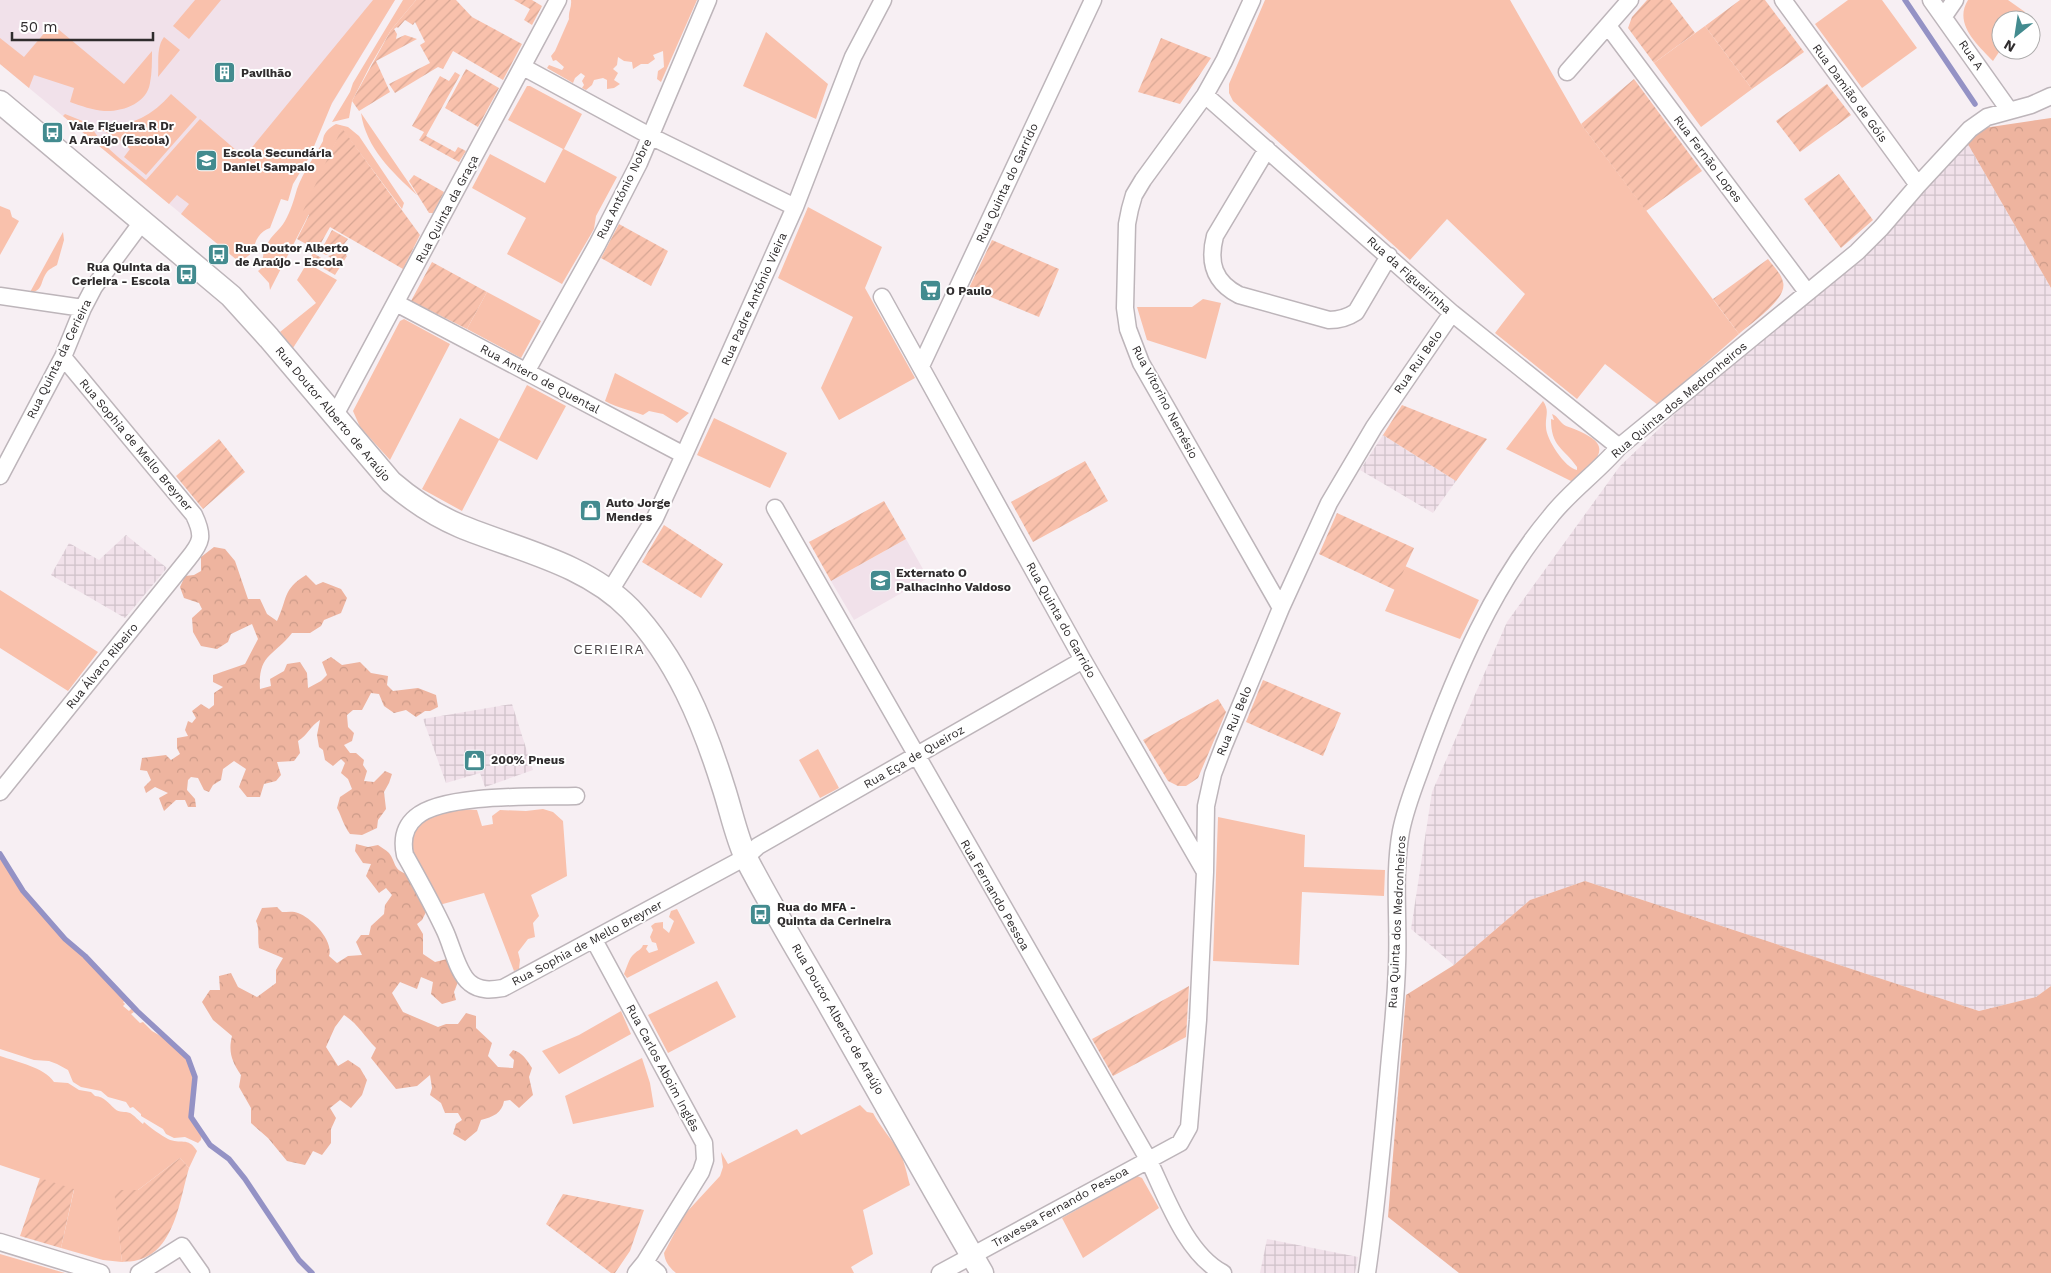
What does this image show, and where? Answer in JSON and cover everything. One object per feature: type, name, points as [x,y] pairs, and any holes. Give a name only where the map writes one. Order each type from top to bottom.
[{"type":"main road","name":"Rua Doutor Alberto de Araújo","points":[[0,102],[220,286],[242,307],[390,482],[427,509],[460,526],[580,572],[610,591],[630,609],[651,634],[688,694],[704,731],[746,857],[977,1264]]},
{"type":"street","name":"Rua Quinta da Graça","points":[[334,417],[558,0]]},
{"type":"street","name":"Rua António Nobre","points":[[526,372],[597,245],[650,136],[708,0]]},
{"type":"street","name":"Rua Padre António Vieira","points":[[610,591],[655,518],[795,207],[853,57],[883,0]]},
{"type":"street","name":"Rua Quinta do Garrido","points":[[921,366],[1093,0]]},
{"type":"street","name":"Rua Vitorino Nemésio","points":[[1252,0],[1224,61],[1205,96],[1134,195],[1127,224],[1126,315],[1128,329],[1141,363],[1281,608]]},
{"type":"street","points":[[1567,72],[1630,0]]},
{"type":"street","name":"Rua Damião de Góis","points":[[1783,0],[1918,185]]},
{"type":"street","name":"Rua A","points":[[1932,0],[2009,110]]},
{"type":"street","points":[[1944,16],[1955,0]]},
{"type":"street","name":"Rua Fernão Lopes","points":[[1608,26],[1807,292]]},
{"type":"street","points":[[523,67],[650,136],[795,207]]},
{"type":"street","name":"Rua da Figueirinha","points":[[1205,96],[1452,313],[1620,448]]},
{"type":"street","name":"Rua Quinta dos Medronheiros","points":[[1367,1273],[1383,1138],[1397,966],[1398,850],[1406,810],[1437,726],[1468,654],[1513,570],[1550,516],[1566,499],[1620,448],[1857,252],[1970,129],[1987,117],[2031,105],[2051,96]]},
{"type":"street","points":[[1267,149],[1215,236],[1212,246],[1214,272],[1220,282],[1228,289],[1248,297],[1329,320],[1338,320],[1356,312],[1389,256]]},
{"type":"street","name":"Rua Quinta da Cerieira","points":[[0,476],[63,357],[83,308],[94,287],[142,222]]},
{"type":"street","points":[[0,296],[83,308]]},
{"type":"street","name":"Rua Quinta do Garrido","points":[[882,297],[1083,660],[1205,872]]},
{"type":"street","name":"Rua Antero de Quental","points":[[396,304],[684,455]]},
{"type":"street","name":"Rua Rui Belo","points":[[1148,1159],[1180,1143],[1189,1127],[1198,1020],[1206,806],[1213,774],[1281,608],[1329,503],[1374,427],[1452,313]]},
{"type":"street","name":"Rua Sophia de Mello Breyner","points":[[63,357],[194,515],[201,529],[201,538]]},
{"type":"street","name":"Rua Fernando Pessoa","points":[[775,508],[1148,1159],[1190,1244],[1214,1268],[1223,1273]]},
{"type":"street","name":"Rua Álvaro Ribeiro","points":[[0,792],[192,554],[201,538]]},
{"type":"street","name":"Rua Eça de Queiroz","points":[[746,857],[758,846],[1083,660]]},
{"type":"street","name":"Rua Sophia de Mello Breyner","points":[[576,796],[496,798],[443,804],[417,815],[406,830],[402,843],[405,855],[445,932],[462,974],[470,983],[479,988],[489,990],[503,988],[746,857]]},
{"type":"street","name":"Rua Carlos Aboim Inglês","points":[[594,940],[704,1143],[704,1160],[701,1172],[640,1267]]},
{"type":"street","name":"Travessa Fernando Pessoa","points":[[940,1273],[977,1264],[1148,1159]]},
{"type":"street","points":[[0,1242],[102,1273]]},
{"type":"street","points":[[139,1273],[182,1246],[201,1273]]},
{"type":"street","points":[[640,1267],[658,1273]]},
{"type":"shaded area","name":"Escola Secundária Daniel Sampaio","points":[[0,0],[395,0],[237,260],[0,64]]},
{"type":"shaded area","points":[[195,0],[221,0],[189,39],[173,26]]},
{"type":"shaded area","points":[[373,0],[395,0],[332,103],[310,156],[293,184],[288,201],[281,199],[270,228],[261,234],[256,240],[254,251],[242,261],[237,260],[181,214],[189,204],[177,195],[169,204],[63,116],[65,114],[90,124],[107,147],[146,180],[200,119],[244,157]]},
{"type":"shaded area","points":[[403,0],[416,0],[391,30],[370,66],[352,101],[349,118],[332,122],[350,92],[353,83]]},
{"type":"shaded area","points":[[416,0],[456,0],[472,17],[522,44],[503,80],[453,51],[443,69],[438,67],[395,93],[389,84],[430,63],[420,45],[425,42],[415,22],[413,25],[405,20],[398,28],[394,29],[397,34],[396,39],[405,35],[417,39],[376,61],[390,92],[359,111],[352,101],[391,30]]},
{"type":"shaded area","points":[[514,0],[532,0],[542,6],[532,25],[524,20],[530,9]]},
{"type":"shaded area","points":[[571,0],[697,0],[661,82],[657,79],[658,71],[664,67],[663,51],[653,55],[655,59],[648,64],[641,64],[633,69],[632,62],[624,61],[618,57],[617,65],[613,69],[618,73],[614,80],[620,84],[614,88],[607,89],[607,80],[603,78],[594,80],[592,85],[586,90],[582,88],[584,85],[582,81],[585,76],[581,73],[575,78],[573,83],[547,68],[549,65],[562,70],[564,67],[556,60],[553,61],[551,56],[569,19]]},
{"type":"shaded area","points":[[1265,0],[1510,0],[1581,124],[1739,334],[1658,405],[1605,364],[1577,399],[1495,333],[1525,294],[1447,219],[1410,260],[1233,101],[1229,93],[1229,84]]},
{"type":"shaded area","points":[[1647,0],[1670,0],[1695,33],[1654,63],[1628,28],[1632,17]]},
{"type":"shaded area","points":[[1740,0],[1765,0],[1804,52],[1752,89],[1705,26]]},
{"type":"shaded area","points":[[1848,0],[1882,0],[1917,48],[1862,88],[1815,24]]},
{"type":"shaded area","points":[[1968,0],[2008,0],[2022,10],[1991,10],[1991,59],[1969,34],[1963,17]]},
{"type":"shaded area","points":[[52,24],[124,84],[152,51],[150,83],[144,96],[126,108],[111,111],[96,110],[70,102],[74,88],[34,75],[29,88],[0,64],[0,38],[24,57]]},
{"type":"shaded area","points":[[1705,26],[1752,89],[1701,127],[1654,63]]},
{"type":"shaded area","points":[[766,32],[828,84],[816,119],[743,86]]},
{"type":"shaded area","points":[[164,37],[180,50],[158,77],[159,51]]},
{"type":"shaded area","points":[[1161,38],[1211,58],[1180,104],[1138,92]]},
{"type":"shaded area","points":[[466,69],[499,88],[478,127],[445,108]]},
{"type":"shaded area","points":[[455,72],[460,75],[426,136],[455,152],[458,147],[466,151],[459,162],[419,140],[424,132],[412,126],[440,76],[449,81]]},
{"type":"shaded area","points":[[1634,79],[1702,171],[1646,211],[1581,124]]},
{"type":"shaded area","points":[[1827,84],[1851,115],[1800,152],[1776,121]]},
{"type":"shaded area","points":[[527,86],[582,114],[564,149],[617,177],[596,216],[594,229],[562,284],[507,254],[526,218],[472,188],[490,154],[545,183],[563,149],[508,120]]},
{"type":"shaded area","points":[[171,94],[197,117],[146,175],[124,157],[130,149],[118,139],[100,129],[102,126],[122,125],[140,119],[164,102]]},
{"type":"shaded area","points":[[361,113],[417,195],[398,177],[374,148],[368,137]]},
{"type":"shaded area","points":[[336,124],[348,127],[359,136],[404,203],[402,209],[342,129],[304,211],[309,214],[270,290],[269,283],[258,271],[263,267],[265,250],[271,238],[285,221],[300,183],[323,141],[325,133]]},
{"type":"shaded area","points":[[342,128],[420,235],[403,269],[330,227],[317,250],[297,239],[309,215],[303,211]]},
{"type":"shaded area","points":[[1965,139],[2051,288],[2051,986],[2036,997],[1979,1011],[1585,881],[1530,900],[1454,965],[1411,929],[1432,792],[1507,622],[1620,466]]},
{"type":"shaded area","points":[[1839,174],[1873,220],[1841,248],[1804,199]]},
{"type":"shaded area","points":[[414,175],[444,192],[433,213],[429,213],[409,181]]},
{"type":"shaded area","points":[[0,206],[10,210],[12,217],[19,221],[0,255]]},
{"type":"shaded area","points":[[808,207],[882,247],[865,288],[915,378],[839,420],[821,388],[853,317],[778,278]]},
{"type":"shaded area","points":[[619,224],[668,251],[651,286],[601,258]]},
{"type":"shaded area","points":[[332,230],[348,239],[341,248],[326,255],[320,252]]},
{"type":"shaded area","points":[[63,232],[64,240],[57,265],[47,272],[40,288],[29,294]]},
{"type":"shaded area","points":[[992,240],[1059,269],[1039,317],[969,288]]},
{"type":"shaded area","points":[[346,247],[349,249],[347,256],[335,275],[309,260],[313,253],[323,259],[321,264],[323,266],[329,268],[334,260],[328,256]]},
{"type":"shaded area","points":[[1768,259],[1781,276],[1783,289],[1774,303],[1739,334],[1713,299]]},
{"type":"shaded area","points":[[432,262],[487,292],[467,329],[411,301]]},
{"type":"shaded area","points":[[307,263],[337,280],[293,348],[280,332],[316,303],[297,280]]},
{"type":"shaded area","points":[[487,292],[541,321],[521,358],[467,329]]},
{"type":"shaded area","points":[[1203,299],[1221,303],[1206,359],[1147,340],[1137,307],[1192,307]]},
{"type":"shaded area","points":[[404,319],[450,344],[390,460],[360,427],[353,411],[400,321]]},
{"type":"shaded area","points":[[615,373],[689,413],[677,423],[663,414],[649,411],[643,415],[605,401]]},
{"type":"shaded area","points":[[527,385],[566,406],[537,460],[499,440],[462,511],[422,489],[460,418],[499,439]]},
{"type":"shaded area","points":[[1543,401],[1547,414],[1546,427],[1549,438],[1562,459],[1572,468],[1577,470],[1577,467],[1553,436],[1551,419],[1554,420],[1552,414],[1564,425],[1581,432],[1597,443],[1599,449],[1598,456],[1575,483],[1506,449]]},
{"type":"shaded area","points":[[1402,405],[1487,439],[1456,481],[1383,435]]},
{"type":"shaded area","points":[[714,418],[787,453],[770,488],[697,455]]},
{"type":"shaded area","points":[[1383,435],[1456,481],[1433,513],[1360,470]]},
{"type":"shaded area","points":[[219,439],[245,472],[203,509],[176,476]]},
{"type":"shaded area","points":[[1085,461],[1108,501],[1033,542],[1011,502]]},
{"type":"shaded area","points":[[884,501],[906,539],[831,581],[809,542]]},
{"type":"shaded area","points":[[1337,513],[1414,548],[1395,590],[1319,554]]},
{"type":"shaded area","points":[[664,525],[723,564],[701,598],[642,562]]},
{"type":"shaded area","points":[[126,535],[167,568],[125,618],[51,575],[69,543],[99,560]]},
{"type":"shaded area","name":"Externato O Palhacinho Vaidoso","points":[[906,539],[928,578],[854,620],[831,581]]},
{"type":"shaded area","points":[[1405,566],[1479,600],[1460,639],[1385,611]]},
{"type":"shaded area","points":[[0,590],[98,652],[68,691],[0,648]]},
{"type":"shaded area","points":[[1263,680],[1341,713],[1323,756],[1246,722]]},
{"type":"shaded area","points":[[1218,699],[1226,712],[1198,778],[1186,786],[1178,786],[1168,781],[1143,740]]},
{"type":"shaded area","points":[[512,704],[533,770],[485,787],[480,773],[446,783],[423,719]]},
{"type":"shaded area","points":[[818,749],[839,788],[820,798],[799,760]]},
{"type":"shaded area","points":[[459,809],[477,810],[482,826],[493,824],[492,816],[500,810],[526,811],[543,809],[553,812],[563,821],[567,876],[531,895],[539,916],[533,923],[535,937],[528,939],[518,952],[520,960],[519,969],[514,971],[484,893],[439,905],[415,858],[412,845],[414,833],[421,823],[436,815]]},
{"type":"shaded area","points":[[1218,817],[1305,835],[1304,867],[1385,870],[1384,896],[1302,892],[1299,965],[1213,961]]},
{"type":"shaded area","points":[[0,854],[23,891],[65,939],[85,956],[126,1000],[123,1002],[125,1004],[123,1006],[129,1011],[132,1008],[134,1012],[131,1014],[140,1023],[143,1022],[152,1031],[176,1045],[188,1058],[195,1077],[191,1117],[202,1134],[201,1140],[198,1143],[185,1137],[174,1138],[166,1134],[163,1129],[141,1116],[133,1107],[130,1108],[126,1102],[108,1097],[101,1091],[81,1087],[73,1082],[68,1070],[57,1064],[49,1061],[34,1060],[0,1049]]},
{"type":"shaded area","points":[[677,909],[695,943],[627,978],[624,974],[629,960],[643,945],[648,945],[646,949],[649,953],[658,950],[656,943],[652,942],[650,937],[653,930],[651,926],[655,923],[663,922],[663,928],[669,933],[674,921],[669,917],[671,911]]},
{"type":"shaded area","points":[[717,981],[736,1017],[668,1053],[648,1015]]},
{"type":"shaded area","points":[[1189,986],[1186,1037],[1113,1076],[1092,1039]]},
{"type":"shaded area","points":[[621,1011],[631,1034],[559,1074],[542,1051],[579,1035]]},
{"type":"shaded area","points":[[0,1056],[44,1072],[54,1082],[68,1083],[79,1090],[91,1092],[95,1096],[104,1099],[117,1110],[132,1114],[143,1124],[144,1122],[165,1138],[172,1141],[187,1142],[194,1146],[197,1151],[189,1168],[180,1158],[138,1190],[115,1190],[122,1262],[103,1260],[61,1248],[74,1190],[0,1165]]},
{"type":"shaded area","points":[[642,1058],[650,1083],[654,1107],[573,1124],[565,1096]]},
{"type":"shaded area","points":[[860,1105],[867,1112],[873,1113],[897,1148],[910,1185],[863,1210],[873,1254],[851,1267],[854,1273],[676,1273],[669,1266],[664,1253],[684,1215],[720,1176],[723,1167],[721,1152],[728,1164],[797,1129],[801,1135]]},
{"type":"shaded area","points":[[180,1158],[189,1168],[179,1208],[168,1235],[150,1255],[136,1261],[122,1262],[114,1190],[138,1190]]},
{"type":"shaded area","points":[[1137,1176],[1142,1178],[1159,1208],[1083,1258],[1062,1218]]},
{"type":"shaded area","points":[[40,1178],[74,1189],[61,1248],[20,1236]]},
{"type":"shaded area","points":[[563,1194],[644,1210],[630,1251],[615,1273],[611,1273],[546,1224]]},
{"type":"shaded area","points":[[1267,1239],[1358,1257],[1355,1273],[1260,1273]]},
{"type":"shaded area","points":[[0,1254],[65,1273],[0,1273]]},
{"type":"green space","points":[[2051,118],[2051,288],[1965,139],[1977,129]]},
{"type":"green space","points":[[214,547],[225,549],[235,561],[248,599],[260,599],[267,614],[277,621],[289,590],[298,580],[306,575],[316,585],[323,582],[341,589],[347,598],[341,613],[324,620],[321,626],[310,633],[292,633],[268,657],[261,669],[260,689],[271,686],[270,679],[284,671],[287,664],[300,662],[307,673],[308,688],[321,681],[327,675],[322,662],[331,657],[342,665],[360,662],[371,673],[388,676],[387,685],[393,691],[418,688],[436,695],[438,707],[425,711],[416,717],[406,710],[394,713],[384,706],[379,694],[371,693],[362,710],[353,710],[347,715],[348,727],[354,733],[352,741],[344,745],[350,753],[356,753],[364,760],[363,765],[367,771],[364,781],[374,782],[385,771],[392,774],[384,792],[386,809],[378,820],[377,828],[362,835],[350,834],[345,827],[337,808],[340,797],[352,789],[348,779],[341,773],[345,763],[341,759],[333,766],[325,760],[323,750],[319,747],[317,735],[320,720],[298,741],[300,753],[294,761],[277,762],[281,775],[276,781],[264,784],[260,797],[247,797],[239,787],[246,769],[234,761],[223,769],[221,780],[213,785],[209,792],[204,790],[198,778],[191,777],[188,780],[187,790],[195,799],[196,807],[188,807],[185,800],[176,800],[164,811],[159,798],[168,793],[155,787],[146,793],[144,787],[151,780],[147,771],[140,770],[142,758],[166,755],[171,760],[180,754],[177,748],[177,738],[188,736],[185,730],[188,721],[192,723],[196,718],[192,711],[201,704],[209,709],[214,705],[214,693],[223,687],[213,682],[213,675],[245,664],[258,639],[252,624],[231,634],[228,642],[217,649],[201,646],[193,632],[192,618],[202,609],[199,603],[184,598],[180,587],[185,576],[194,575],[201,571],[201,557]]},
{"type":"green space","points":[[356,844],[368,847],[378,845],[389,853],[399,870],[407,874],[427,910],[422,920],[417,924],[423,934],[423,954],[435,962],[447,959],[458,982],[454,992],[456,1000],[442,1004],[431,994],[433,982],[421,977],[417,989],[400,982],[392,993],[403,1012],[438,1027],[446,1024],[458,1024],[466,1013],[476,1016],[476,1028],[492,1043],[488,1056],[498,1067],[513,1068],[514,1060],[509,1055],[513,1050],[526,1059],[532,1068],[529,1077],[533,1095],[519,1108],[510,1100],[504,1101],[501,1109],[493,1116],[481,1120],[477,1131],[465,1141],[453,1134],[456,1124],[462,1120],[458,1113],[445,1113],[441,1103],[430,1095],[432,1088],[430,1075],[417,1086],[396,1089],[371,1058],[376,1048],[357,1026],[344,1015],[335,1027],[326,1047],[338,1066],[348,1060],[360,1068],[367,1080],[362,1095],[351,1108],[340,1100],[330,1108],[336,1118],[331,1129],[331,1143],[322,1155],[313,1151],[305,1165],[287,1161],[268,1138],[251,1123],[251,1108],[239,1087],[241,1075],[232,1057],[230,1047],[232,1036],[213,1020],[202,1002],[210,990],[220,990],[219,976],[231,973],[238,987],[257,997],[276,983],[276,970],[283,958],[259,948],[256,921],[262,908],[277,907],[282,912],[296,912],[304,916],[321,931],[330,950],[329,956],[337,963],[348,956],[362,955],[356,942],[361,935],[369,935],[371,926],[384,914],[385,905],[392,895],[386,888],[379,893],[366,876],[371,864],[363,863],[355,851]]},
{"type":"green space","points":[[1585,881],[1979,1011],[2036,997],[2051,986],[2051,1273],[1459,1273],[1388,1217],[1406,995],[1454,965],[1530,900]]},
{"type":"waterway","points":[[1905,0],[1975,104]]},
{"type":"waterway","points":[[0,854],[23,891],[65,939],[85,956],[137,1011],[188,1058],[195,1077],[191,1117],[210,1145],[229,1159],[245,1179],[299,1260],[312,1273]]},
{"type":"place","name":"Pavilhão","points":[[225,73]]},
{"type":"place","name":"Vale Figueira R Dr A Araújo (Escola)","points":[[53,133]]},
{"type":"place","name":"Escola Secundária Daniel Sampaio","points":[[207,160]]},
{"type":"place","name":"Rua Doutor Alberto de Araújo - Escola","points":[[219,255]]},
{"type":"place","name":"Rua Quinta da Cerieira - Escola","points":[[186,274]]},
{"type":"place","name":"O Paulo","points":[[930,291]]},
{"type":"place","name":"Auto Jorge Mendes","points":[[590,510]]},
{"type":"place","name":"Externato O Palhacinho Vaidoso","points":[[880,580]]},
{"type":"place","name":"200% Pneus","points":[[475,760]]},
{"type":"place","name":"Rua do MFA - Quinta da Cerineira","points":[[761,914]]},
{"type":"district","name":"CERIEIRA","points":[[609,649]]}]
